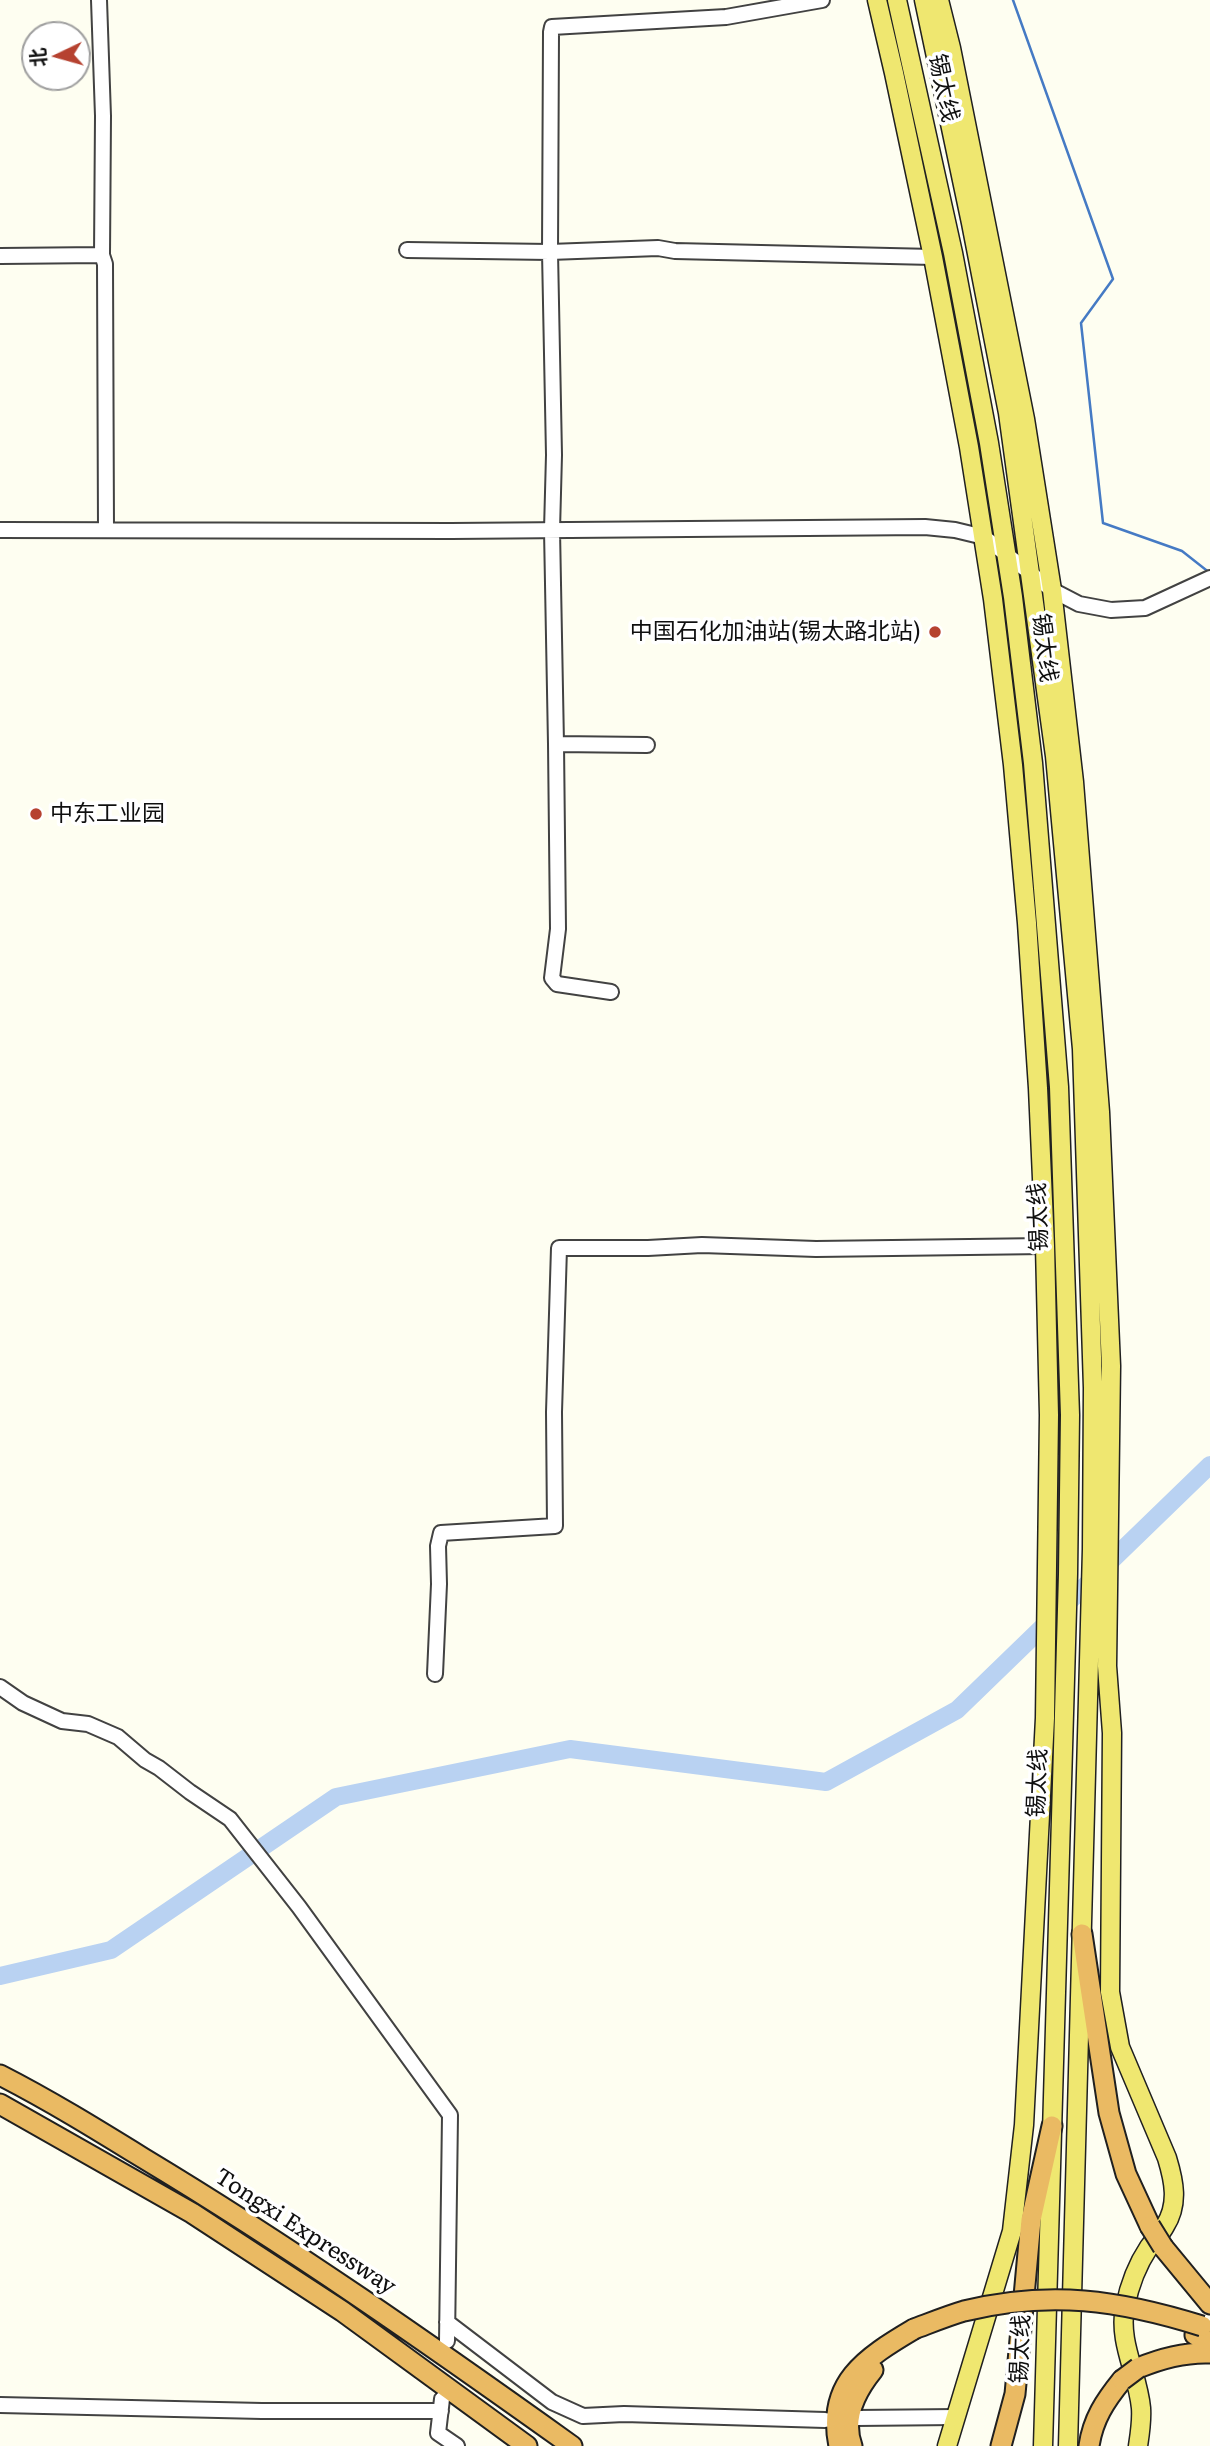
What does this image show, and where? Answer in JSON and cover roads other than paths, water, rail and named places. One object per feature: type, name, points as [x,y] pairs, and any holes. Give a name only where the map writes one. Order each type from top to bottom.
[{"type":"highway","points":[[1082,1934],[1109,2113],[1126,2174],[1150,2226],[1163,2247],[1210,2304]]},
{"type":"highway","name":"Tongxi Expressway","points":[[0,2075],[34,2092],[123,2146],[340,2282],[572,2446]]},
{"type":"highway","name":"Tongxi Expressway","points":[[0,2104],[192,2213],[342,2311],[527,2446]]},
{"type":"highway","points":[[1001,2446],[1015,2395],[1031,2220],[1052,2126]]},
{"type":"highway","points":[[839,2446],[836,2410],[842,2391],[858,2368],[881,2349],[918,2334],[1004,2315],[1056,2311],[1106,2314],[1204,2333]]},
{"type":"highway","points":[[852,2446],[850,2412],[861,2385],[880,2362],[918,2334]]},
{"type":"highway","points":[[1089,2446],[1091,2429],[1104,2403],[1122,2380],[1138,2368],[1162,2357],[1195,2352],[1210,2353]]},
{"type":"main road","points":[[877,0],[933,257],[984,537],[1013,765],[1037,1074],[1045,1246],[1049,1415],[1048,1588],[1024,2125],[1013,2231],[947,2446]]},
{"type":"main road","name":"锡太线","points":[[897,0],[953,253],[989,443],[1006,553],[1034,763],[1059,1087],[1070,1415],[1066,1651],[1043,2446]]},
{"type":"main road","name":"锡太线","points":[[924,0],[969,210],[1008,413],[1055,756],[1082,1049],[1093,1388],[1092,1549],[1068,2446]]},
{"type":"main road","points":[[939,0],[951,48],[1025,419],[1052,590],[1074,782],[1100,1112],[1111,1366],[1107,1666],[1112,1733],[1110,1993],[1120,2047],[1167,2158],[1175,2196],[1172,2213],[1165,2227],[1148,2248],[1135,2274],[1124,2311],[1126,2349],[1141,2407],[1138,2446]]},
{"type":"street","points":[[99,0],[103,116],[102,255],[105,264],[106,530]]},
{"type":"street","points":[[611,992],[556,984],[552,978],[558,929],[550,252],[552,27],[726,17],[822,0]]},
{"type":"street","points":[[407,250],[550,252],[658,248],[675,251],[933,257]]},
{"type":"street","points":[[0,256],[102,255]]},
{"type":"street","points":[[0,530],[925,527],[984,537],[1052,590],[1079,604],[1111,610],[1145,608],[1210,578]]},
{"type":"street","points":[[556,744],[647,744]]},
{"type":"street","points":[[435,1674],[438,1546],[441,1533],[555,1526],[554,1412],[559,1248],[702,1245],[816,1249],[1045,1246]]},
{"type":"street","points":[[0,1687],[23,1703],[62,1721],[88,1724],[118,1737],[145,1760],[235,1824],[299,1907],[450,2115],[447,2341]]},
{"type":"street","points":[[447,2322],[552,2402],[583,2416],[624,2414],[825,2420]]},
{"type":"street","points":[[0,2405],[262,2411],[441,2405],[438,2432],[457,2446]]},
{"type":"street","points":[[856,2418],[956,2417]]},
{"type":"waterway","points":[[1013,0],[1113,279],[1081,323],[1103,523],[1182,551],[1210,573]]},
{"type":"waterway","points":[[0,1976],[111,1950],[336,1797],[570,1749],[826,1782],[957,1710],[1210,1465]]},
{"type":"place","name":"中国石化加油站(锡太路北站)","points":[[935,632]]},
{"type":"place","name":"中东工业园","points":[[36,814]]}]
